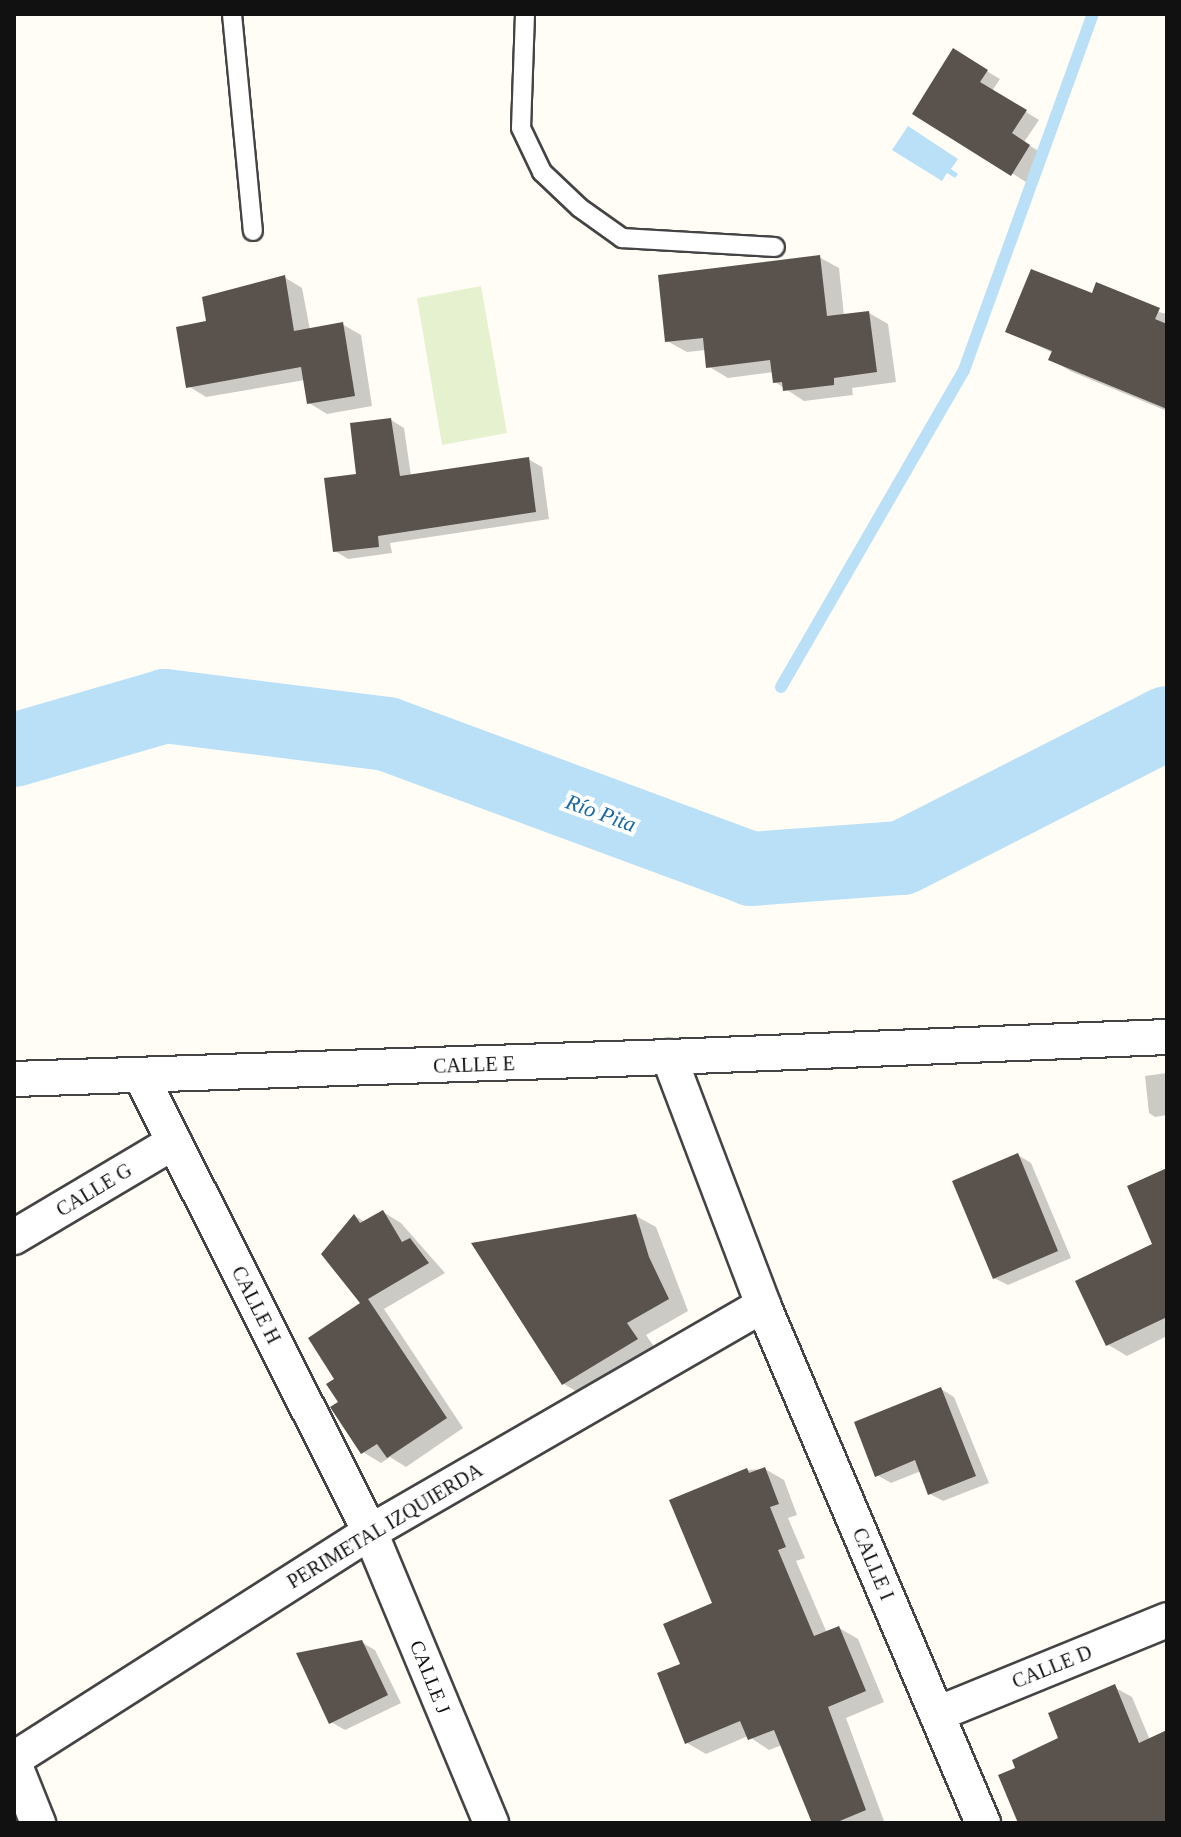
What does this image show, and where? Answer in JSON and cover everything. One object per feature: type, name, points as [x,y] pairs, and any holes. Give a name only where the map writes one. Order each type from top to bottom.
[{"type":"street","name":"CALLE E","points":[[14,1079],[142,1078],[1167,1037]]},
{"type":"street","points":[[669,1057],[763,1305]]},
{"type":"street","name":"CALLE H","points":[[142,1078],[370,1532]]},
{"type":"street","name":"CALLE G","points":[[14,1237],[174,1142]]},
{"type":"street","name":"PERIMETAL IZQUIERDA","points":[[14,1761],[370,1532],[763,1305]]},
{"type":"street","name":"CALLE I","points":[[763,1305],[983,1823]]},
{"type":"street","name":"CALLE J","points":[[370,1532],[491,1823]]},
{"type":"street","name":"CALLE D","points":[[937,1714],[1167,1620]]},
{"type":"street","points":[[14,1761],[38,1823]]},
{"type":"lane","points":[[232,14],[253,231]]},
{"type":"lane","points":[[525,14],[521,128],[542,172],[580,208],[622,238],[775,247]]},
{"type":"green space","points":[[481,286],[507,433],[442,445],[417,298]]},
{"type":"water","points":[[908,126],[958,159],[951,169],[958,174],[955,178],[947,173],[942,181],[892,150]]},
{"type":"building","points":[[953,48],[988,70],[980,82],[1027,110],[1012,133],[1030,145],[1011,176],[912,114]]},
{"type":"building","points":[[820,255],[827,316],[869,311],[877,372],[834,378],[834,385],[783,391],[782,382],[773,383],[770,360],[706,368],[703,338],[665,342],[658,275]]},
{"type":"building","points":[[1031,269],[1092,293],[1096,282],[1160,308],[1155,319],[1167,324],[1167,409],[1048,360],[1052,351],[1005,332]]},
{"type":"building","points":[[285,275],[294,331],[343,322],[355,396],[307,404],[301,367],[186,388],[176,327],[206,321],[202,297]]},
{"type":"building","points":[[391,418],[400,476],[529,457],[536,512],[378,536],[379,547],[333,552],[324,478],[356,474],[350,423]]},
{"type":"building","points":[[1018,1153],[1058,1251],[993,1279],[952,1181]]},
{"type":"building","points":[[1167,1168],[1167,1317],[1106,1346],[1075,1281],[1152,1244],[1127,1186]]},
{"type":"building","points":[[383,1210],[402,1242],[410,1238],[429,1263],[368,1299],[447,1418],[387,1458],[377,1444],[361,1454],[330,1407],[338,1402],[326,1384],[334,1379],[308,1338],[360,1303],[321,1254],[354,1214],[360,1223]]},
{"type":"building","points":[[636,1214],[649,1257],[669,1299],[627,1323],[638,1339],[562,1385],[471,1243]]},
{"type":"building","points":[[941,1387],[976,1476],[928,1495],[915,1460],[875,1477],[854,1422]]},
{"type":"building","points":[[765,1467],[779,1504],[770,1507],[786,1547],[778,1550],[814,1636],[839,1626],[866,1691],[828,1707],[866,1810],[835,1823],[812,1823],[774,1730],[748,1740],[740,1721],[685,1744],[657,1673],[680,1664],[663,1624],[712,1603],[669,1500],[747,1468],[749,1473]]},
{"type":"building","points":[[362,1640],[388,1695],[329,1724],[296,1653]]},
{"type":"building","points":[[1115,1684],[1139,1743],[1167,1730],[1167,1823],[1018,1823],[998,1775],[1015,1768],[1012,1760],[1058,1738],[1048,1713]]},
{"type":"waterway","points":[[781,687],[964,370],[1093,14]]},
{"type":"waterway","name":"Río Pita","points":[[14,750],[165,706],[387,734],[751,869],[902,858],[1167,723]]}]
